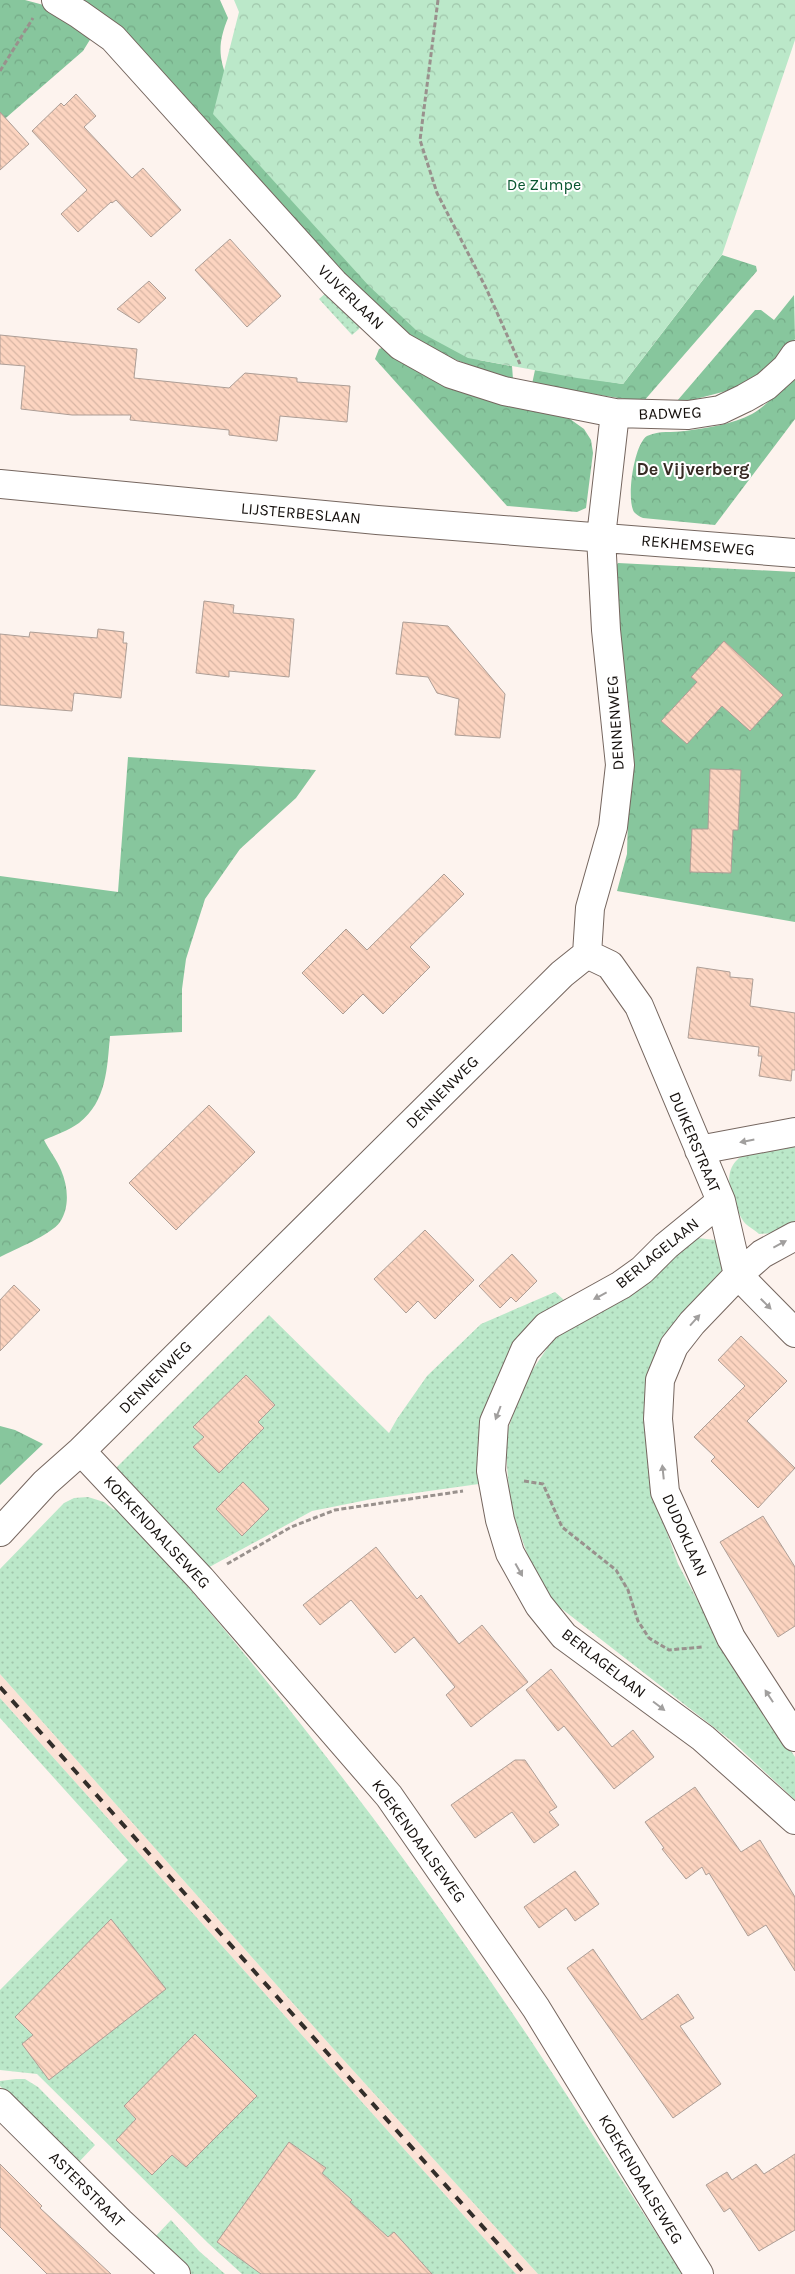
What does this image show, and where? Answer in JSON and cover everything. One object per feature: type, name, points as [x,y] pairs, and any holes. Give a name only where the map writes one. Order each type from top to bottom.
[{"type":"street","name":"VIJVERLAAN","points":[[45,8],[79,14],[113,38],[334,283],[401,346],[451,374],[521,395],[615,413]]},
{"type":"street","name":"BADWEG","points":[[615,413],[688,415],[720,410],[766,386],[786,368],[795,355]]},
{"type":"street","points":[[601,538],[615,413]]},
{"type":"street","name":"LIJSTERBESLAAN","points":[[0,484],[368,519],[601,538]]},
{"type":"street","name":"REKHEMSEWEG","points":[[601,538],[795,553]]},
{"type":"street","name":"DENNENWEG","points":[[1,1530],[45,1483],[81,1451],[562,974],[587,954],[590,908],[613,827],[620,765],[606,630],[601,538]]},
{"type":"street","name":"DUIKERSTRAAT","points":[[587,954],[610,965],[639,1006],[721,1202],[738,1276]]},
{"type":"street","points":[[699,1150],[795,1132]]},
{"type":"street","name":"BERLAGELAAN","points":[[721,1202],[621,1285],[546,1326],[525,1350],[494,1422],[491,1471],[500,1520],[510,1552],[539,1605],[564,1636],[703,1738],[795,1820]]},
{"type":"street","name":"DUDOKLAAN","points":[[795,1236],[762,1254],[692,1322],[674,1346],[660,1380],[658,1419],[665,1492],[731,1638],[795,1737]]},
{"type":"street","points":[[738,1276],[795,1333]]},
{"type":"street","name":"KOEKENDAALSEWEG","points":[[81,1451],[201,1579],[389,1796],[536,2008],[699,2274]]},
{"type":"street","name":"ASTERSTRAAT","points":[[0,2103],[120,2222],[176,2274]]},
{"type":"path","points":[[438,0],[420,140],[437,193],[486,288],[522,368],[521,395]]},
{"type":"path","points":[[0,71],[45,8]]},
{"type":"shaded area","points":[[0,1674],[331,2046],[538,2274],[516,2274],[0,1698]]},
{"type":"green space","points":[[0,0],[25,0],[51,7],[91,38],[83,51],[0,123]]},
{"type":"green space","points":[[80,0],[220,0],[228,18],[222,35],[221,57],[228,81],[479,360],[512,366],[513,379],[469,365],[426,347],[400,331],[370,306]]},
{"type":"green space","name":"De Zumpe","points":[[234,0],[795,0],[795,40],[722,255],[623,384],[577,378],[468,358],[416,330],[369,286],[213,114],[239,12]]},
{"type":"green space","points":[[722,255],[756,266],[757,271],[643,402],[532,384],[535,370],[623,384]]},
{"type":"green space","points":[[327,292],[360,325],[359,329],[352,335],[319,299]]},
{"type":"green space","points":[[794,295],[795,339],[778,364],[753,384],[692,400],[677,401],[755,310],[761,310],[774,320]]},
{"type":"green space","points":[[384,347],[503,404],[570,419],[584,429],[591,440],[593,453],[586,508],[577,512],[507,506],[375,359],[379,349]]},
{"type":"green space","points":[[795,371],[795,419],[715,525],[643,518],[634,512],[631,484],[635,460],[642,441],[647,436],[657,433],[680,432],[711,427],[752,414],[770,401]]},
{"type":"green space","points":[[618,563],[795,572],[795,922],[617,891],[627,854],[629,782],[611,573]]},
{"type":"green space","points":[[128,757],[316,770],[296,798],[240,849],[205,899],[186,959],[182,989],[182,1032],[110,1036],[104,1083],[95,1105],[79,1123],[44,1140],[59,1166],[65,1183],[67,1203],[60,1222],[41,1237],[0,1257],[0,876],[118,892]]},
{"type":"green space","points":[[795,1146],[795,1223],[779,1233],[759,1234],[744,1222],[736,1208],[729,1183],[732,1168],[736,1161],[748,1153],[764,1149]]},
{"type":"green space","points":[[698,1238],[715,1240],[725,1251],[724,1268],[706,1289],[647,1385],[645,1433],[654,1495],[678,1564],[715,1633],[795,1757],[795,1800],[734,1743],[553,1602],[529,1559],[510,1505],[505,1439],[523,1384],[554,1338],[643,1278],[688,1240]]},
{"type":"green space","points":[[555,1292],[564,1300],[538,1319],[486,1483],[372,1499],[312,1511],[204,1570],[113,1471],[269,1315],[389,1433],[427,1376],[481,1324]]},
{"type":"green space","points":[[0,1426],[15,1430],[43,1444],[0,1485]]},
{"type":"green space","points":[[88,1497],[104,1502],[114,1510],[118,1506],[209,1611],[340,1774],[492,1983],[683,2274],[538,2274],[331,2046],[0,1674],[0,1569],[64,1503],[74,1498]]},
{"type":"green space","points":[[0,1698],[516,2274],[242,2274],[208,2243],[37,2074],[0,2070],[0,1990],[128,1860],[0,1718]]},
{"type":"green space","points":[[25,2079],[38,2087],[95,2145],[77,2164],[0,2086],[0,2081]]},
{"type":"green space","points":[[171,2220],[199,2251],[225,2274],[187,2274],[153,2239]]},
{"type":"building","points":[[76,94],[96,116],[84,127],[132,178],[143,168],[181,210],[151,237],[116,200],[111,202],[78,232],[61,214],[87,190],[32,131],[61,103],[64,106]]},
{"type":"building","points":[[0,112],[29,144],[0,170]]},
{"type":"building","points":[[230,239],[281,296],[247,327],[195,270]]},
{"type":"building","points":[[149,281],[166,298],[139,323],[117,309]]},
{"type":"building","points":[[0,335],[137,349],[134,378],[229,388],[245,373],[297,378],[297,382],[350,386],[347,422],[280,416],[277,441],[229,435],[229,430],[130,420],[131,415],[72,415],[21,409],[25,366],[0,364]]},
{"type":"building","points":[[204,601],[234,605],[233,613],[294,619],[289,677],[229,671],[229,677],[196,673]]},
{"type":"building","points":[[403,622],[448,626],[505,694],[500,738],[455,735],[459,699],[437,693],[428,677],[396,674]]},
{"type":"building","points":[[98,629],[124,632],[123,643],[127,643],[121,698],[74,693],[72,711],[0,705],[0,634],[29,637],[30,632],[97,638]]},
{"type":"building","points":[[724,641],[783,695],[750,731],[722,706],[687,744],[661,721],[697,682],[691,677]]},
{"type":"building","points":[[710,769],[741,770],[738,830],[733,830],[731,873],[690,872],[692,829],[708,829]]},
{"type":"building","points":[[444,874],[464,894],[410,947],[430,967],[383,1014],[363,994],[343,1014],[302,973],[346,929],[367,950]]},
{"type":"building","points":[[697,967],[730,972],[730,977],[753,979],[750,1006],[795,1013],[795,1070],[792,1070],[791,1081],[759,1076],[762,1056],[758,1056],[759,1047],[688,1038]]},
{"type":"building","points":[[209,1105],[255,1152],[176,1230],[129,1183]]},
{"type":"building","points":[[425,1230],[474,1280],[435,1319],[418,1301],[406,1313],[374,1279]]},
{"type":"building","points":[[512,1254],[537,1281],[516,1302],[511,1297],[500,1308],[479,1286]]},
{"type":"building","points":[[14,1285],[40,1310],[0,1351],[0,1300]]},
{"type":"building","points":[[741,1336],[787,1381],[747,1421],[795,1468],[758,1508],[711,1461],[715,1457],[694,1437],[745,1386],[718,1360]]},
{"type":"building","points":[[246,1375],[275,1405],[258,1422],[264,1428],[219,1473],[193,1447],[204,1437],[193,1427]]},
{"type":"building","points":[[243,1482],[269,1509],[242,1536],[216,1509]]},
{"type":"building","points":[[763,1516],[795,1567],[795,1626],[778,1637],[720,1542]]},
{"type":"building","points":[[376,1547],[417,1599],[421,1595],[459,1644],[482,1625],[528,1682],[471,1727],[446,1695],[455,1687],[414,1637],[395,1653],[351,1600],[320,1625],[303,1605]]},
{"type":"building","points":[[551,1669],[612,1747],[633,1730],[654,1757],[614,1789],[564,1726],[558,1731],[526,1690]]},
{"type":"building","points":[[515,1760],[525,1760],[557,1807],[549,1812],[559,1825],[534,1843],[512,1812],[475,1838],[451,1805]]},
{"type":"building","points":[[695,1787],[741,1852],[760,1840],[795,1897],[795,1971],[766,1925],[748,1936],[709,1873],[706,1875],[702,1867],[686,1879],[662,1849],[664,1848],[645,1822]]},
{"type":"building","points":[[575,1871],[599,1904],[575,1921],[566,1908],[539,1928],[524,1907]]},
{"type":"building","points":[[111,1919],[166,1989],[49,2080],[22,2044],[33,2035],[15,2017]]},
{"type":"building","points":[[593,1949],[642,2020],[678,1994],[694,2018],[680,2026],[721,2084],[673,2118],[567,1968]]},
{"type":"building","points":[[195,2034],[257,2096],[186,2167],[172,2155],[152,2175],[116,2140],[136,2119],[124,2106]]},
{"type":"building","points":[[289,2142],[326,2168],[322,2173],[352,2200],[350,2202],[388,2237],[394,2232],[432,2274],[261,2274],[217,2242]]},
{"type":"building","points":[[795,2154],[795,2230],[759,2251],[730,2208],[724,2212],[706,2185],[727,2172],[732,2180],[756,2164],[764,2174]]},
{"type":"building","points":[[0,2164],[42,2206],[40,2208],[111,2274],[47,2274],[0,2227]]},
{"type":"railway","points":[[0,1687],[525,2274]]},
{"type":"district","name":"De Vijverberg","points":[[693,469]]}]
